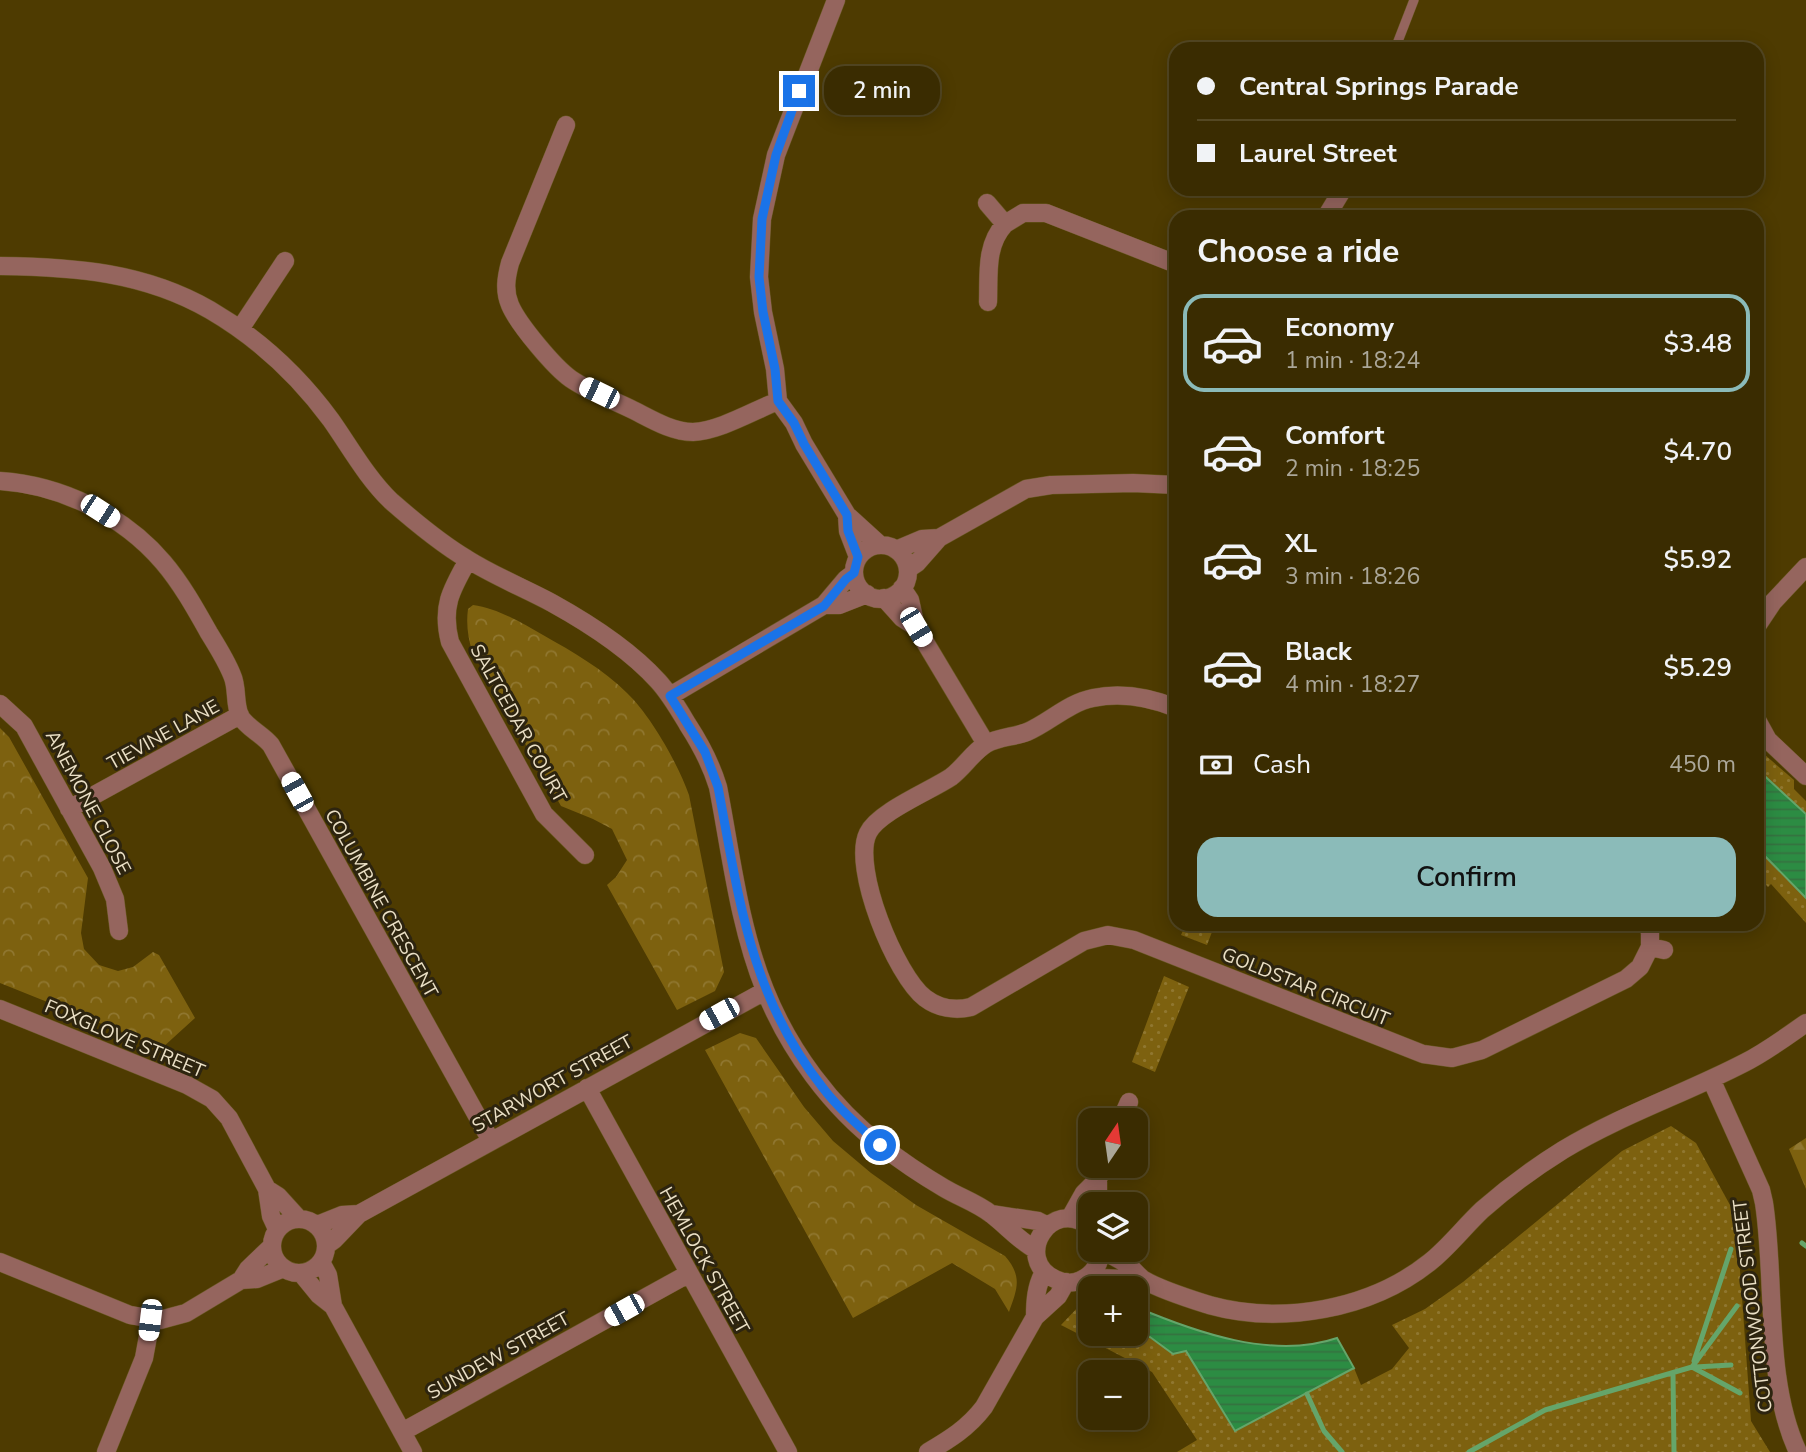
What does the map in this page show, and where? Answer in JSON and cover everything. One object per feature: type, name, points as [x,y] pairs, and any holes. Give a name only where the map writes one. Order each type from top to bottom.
[{"type":"street","points":[[824,606],[897,593],[908,576],[906,562],[847,515],[794,423],[778,401],[775,369],[763,312],[759,277],[762,219],[776,155],[836,0]]},
{"type":"street","points":[[566,125],[507,274],[510,305],[538,344],[560,370],[579,384],[659,423],[680,430],[705,430],[778,401]]},
{"type":"street","points":[[987,203],[1005,224]]},
{"type":"street","points":[[988,302],[991,250],[999,230],[1023,213],[1046,213],[1169,261]]},
{"type":"street","points":[[240,330],[285,261]]},
{"type":"street","points":[[0,266],[82,269],[135,279],[199,305],[240,330],[270,352],[314,399],[376,486],[443,543],[468,560],[549,601],[604,635],[645,668],[670,696],[713,768],[742,911],[765,991],[803,1061],[824,1090],[880,1145],[911,1167],[991,1214],[1017,1238],[1036,1250]]},
{"type":"street","points":[[0,481],[38,487],[82,502],[127,528],[147,545],[181,585],[231,672],[237,689],[240,715]]},
{"type":"street","points":[[908,569],[917,563],[939,538],[1026,489],[1051,485],[1169,485]]},
{"type":"street","points":[[847,515],[856,565],[856,582],[916,627]]},
{"type":"street","points":[[670,696],[824,606],[864,551],[939,538]]},
{"type":"street","name":"SALTCEDAR COURT","points":[[468,560],[446,606],[450,642],[544,814],[585,855]]},
{"type":"street","points":[[1764,616],[1806,567]]},
{"type":"street","points":[[902,588],[910,600],[916,627],[986,744]]},
{"type":"street","name":"GOLDSTAR CIRCUIT","points":[[1169,705],[1134,696],[1093,698],[1068,707],[1029,731],[986,744],[948,779],[876,822],[870,829],[863,850],[864,868],[880,922],[904,971],[922,995],[945,1007],[971,1007],[1084,941],[1108,934],[1134,940],[1423,1054],[1452,1058],[1482,1050],[1626,979],[1657,948],[1650,931]]},
{"type":"street","name":"ANEMONE CLOSE","points":[[0,704],[24,726],[111,885],[118,912],[119,931]]},
{"type":"street","name":"TIEVINE LANE","points":[[69,809],[240,715]]},
{"type":"street","name":"COLUMBINE CRESCENT","points":[[240,715],[271,745],[491,1142]]},
{"type":"street","points":[[1764,740],[1806,776]]},
{"type":"street","name":"STARWORT STREET","points":[[324,1253],[359,1214],[765,991]]},
{"type":"street","name":"FOXGLOVE STREET","points":[[0,1009],[187,1084],[212,1099],[229,1118],[267,1189],[274,1238]]},
{"type":"street","points":[[1148,1282],[1208,1304],[1264,1314],[1322,1309],[1365,1297],[1407,1278],[1429,1263],[1517,1181],[1555,1155],[1594,1131],[1746,1062],[1806,1023]]},
{"type":"street","name":"COTTONWOOD STREET","points":[[1711,1079],[1764,1203],[1782,1402],[1798,1452]]},
{"type":"street","name":"HEMLOCK STREET","points":[[587,1088],[788,1452]]},
{"type":"street","points":[[1127,1108],[1129,1102]]},
{"type":"street","points":[[1070,1218],[1084,1192],[1096,1178]]},
{"type":"street","name":"FOXGLOVE STREET","points":[[267,1189],[278,1196],[298,1218]]},
{"type":"street","name":"STARWORT STREET","points":[[317,1225],[335,1217],[359,1214]]},
{"type":"street","points":[[991,1214],[1048,1226]]},
{"type":"street","points":[[241,1280],[283,1223],[298,1218],[317,1225],[322,1230],[333,1306],[413,1452]]},
{"type":"street","points":[[1078,1220],[1062,1219],[1048,1226],[1038,1241],[1037,1258],[1044,1272],[1066,1282],[1075,1282],[1090,1275],[1098,1262]]},
{"type":"street","points":[[274,1238],[273,1255],[333,1306]]},
{"type":"street","points":[[0,1262],[130,1315],[150,1320],[178,1317],[241,1280],[315,1268],[324,1253]]},
{"type":"street","points":[[1123,1262],[1139,1276]]},
{"type":"street","points":[[1035,1317],[1035,1301],[1044,1272]]},
{"type":"street","name":"SUNDEW STREET","points":[[402,1432],[688,1274]]},
{"type":"street","points":[[1090,1275],[1094,1276]]},
{"type":"street","points":[[928,1452],[956,1436],[974,1420],[1035,1317],[1058,1296],[1066,1282]]},
{"type":"street","points":[[106,1452],[144,1358],[150,1320]]},
{"type":"lane","points":[[1398,42],[1415,0]]},
{"type":"green space","points":[[473,605],[509,617],[587,661],[627,693],[654,727],[671,755],[689,795],[724,972],[715,991],[677,1010],[607,885],[627,860],[612,829],[561,806],[472,651],[467,620],[468,609]]},
{"type":"green space","points":[[0,728],[9,737],[88,878],[81,933],[84,949],[99,965],[118,971],[133,967],[153,952],[159,955],[195,1018],[162,1048],[0,983]]},
{"type":"green space","points":[[1764,754],[1794,780],[1794,789],[1806,801],[1806,814],[1764,775]]},
{"type":"green space","points":[[1764,855],[1806,898],[1806,923],[1771,884],[1768,887],[1764,883]]},
{"type":"green space","points":[[1183,931],[1212,931],[1207,945],[1181,935]]},
{"type":"green space","points":[[1164,976],[1189,987],[1155,1072],[1132,1062]]},
{"type":"green space","points":[[740,1033],[756,1038],[804,1107],[833,1141],[871,1173],[916,1205],[1005,1256],[1011,1263],[1017,1283],[1009,1312],[995,1289],[952,1263],[853,1318],[705,1050]]},
{"type":"green space","points":[[1671,1126],[1696,1143],[1736,1216],[1751,1421],[1770,1452],[1177,1452],[1197,1440],[1148,1370],[1148,1360],[1129,1360],[1102,1346],[1148,1346],[1148,1336],[1173,1354],[1186,1350],[1234,1431],[1354,1368],[1361,1385],[1392,1369],[1409,1348],[1392,1325],[1425,1309],[1463,1282],[1622,1151]]},
{"type":"green space","points":[[1806,1138],[1806,1189],[1789,1149]]},
{"type":"green space","points":[[1078,1307],[1078,1334],[1061,1325]]},
{"type":"shaded area","points":[[1764,775],[1806,814],[1806,898],[1764,855]]},
{"type":"shaded area","points":[[1148,1312],[1209,1334],[1261,1344],[1287,1346],[1337,1338],[1354,1368],[1235,1431],[1186,1351],[1173,1354],[1150,1337]]},
{"type":"waterway","points":[[1802,1243],[1806,1246]]},
{"type":"waterway","points":[[1694,1361],[1731,1249]]},
{"type":"waterway","points":[[1469,1452],[1545,1410],[1692,1367],[1737,1306]]},
{"type":"waterway","points":[[1695,1367],[1731,1365]]},
{"type":"waterway","points":[[1692,1367],[1740,1393]]},
{"type":"waterway","points":[[1673,1373],[1674,1452]]},
{"type":"waterway","points":[[1307,1394],[1324,1431],[1342,1452]]},
{"type":"route","points":[[799,91],[776,155],[762,219],[759,277],[763,312],[775,369],[778,401],[794,423],[847,515],[848,531],[858,557],[854,573],[824,606],[670,696],[713,768],[742,911],[765,991],[782,1026],[824,1090],[880,1145]]}]
